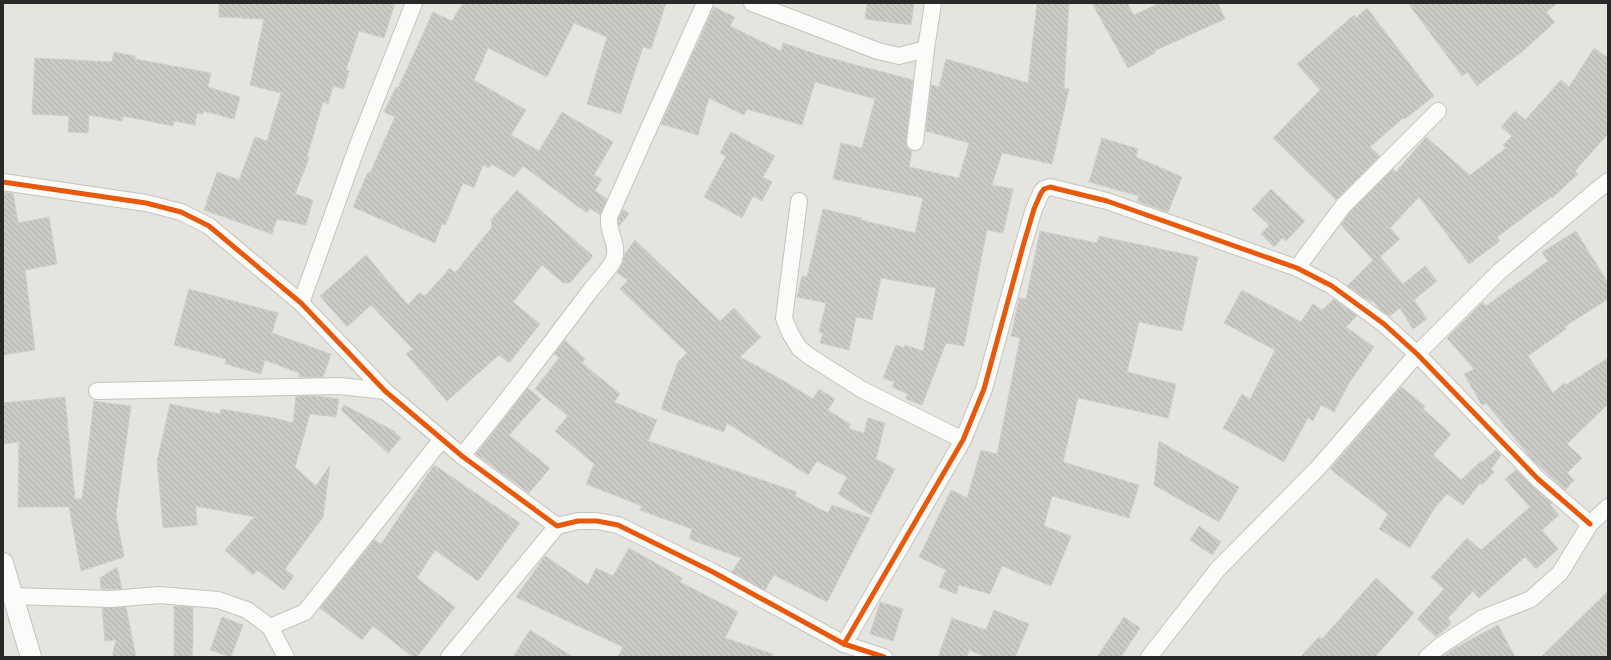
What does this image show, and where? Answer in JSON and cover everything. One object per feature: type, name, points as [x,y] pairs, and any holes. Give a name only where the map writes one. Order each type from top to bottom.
[{"type":"street","points":[[301,303],[357,147],[414,3]]},
{"type":"street","points":[[462,456],[518,387],[597,281],[613,263],[616,248],[608,223],[609,217],[705,3]]},
{"type":"street","points":[[752,3],[878,50],[899,56],[926,49]]},
{"type":"street","points":[[915,142],[933,3]]},
{"type":"street","points":[[1297,268],[1343,206],[1438,111]]},
{"type":"street","points":[[3,182],[146,203],[181,212],[209,226],[301,303],[384,391],[462,456],[557,526]]},
{"type":"street","points":[[844,644],[963,440],[984,389],[1023,246],[1038,199],[1044,189],[1050,187],[1107,201],[1297,268],[1337,290],[1384,324],[1417,354],[1538,479],[1590,524]]},
{"type":"street","points":[[1149,657],[1218,569],[1317,469],[1417,354],[1500,271],[1604,190]]},
{"type":"street","points":[[799,200],[784,318],[790,333],[799,348],[861,389],[963,440]]},
{"type":"street","points":[[97,391],[340,386],[384,391]]},
{"type":"street","points":[[270,627],[304,612],[442,439]]},
{"type":"street","points":[[1427,657],[1440,646],[1483,618],[1531,600],[1560,573],[1590,524],[1608,507]]},
{"type":"street","points":[[449,657],[557,526],[578,521],[597,521],[618,525],[713,572],[844,644],[884,657]]},
{"type":"street","points":[[3,563],[31,657]]},
{"type":"street","points":[[12,596],[111,599],[159,595],[218,600],[247,610],[270,627],[286,657]]},
{"type":"building","points":[[219,3],[395,3],[384,38],[359,31],[346,70],[349,71],[344,89],[333,86],[328,104],[323,102],[307,157],[309,158],[295,194],[313,200],[306,225],[277,219],[272,234],[204,210],[217,172],[239,180],[255,137],[267,141],[281,93],[250,85],[264,19],[219,17]]},
{"type":"building","points":[[463,3],[666,3],[651,49],[643,47],[621,114],[587,104],[607,37],[574,23],[547,77],[488,48],[474,80],[526,110],[511,135],[539,151],[562,112],[613,142],[594,175],[602,179],[595,191],[607,199],[600,215],[590,208],[587,213],[523,166],[514,177],[491,164],[489,168],[483,165],[474,188],[463,183],[445,225],[442,224],[435,243],[353,207],[368,172],[370,173],[395,117],[384,112],[396,87],[398,88],[433,12],[452,21]]},
{"type":"building","points":[[867,3],[914,3],[911,25],[865,19]]},
{"type":"building","points":[[1037,3],[1069,3],[1064,88],[1069,89],[1052,164],[1002,153],[992,185],[1013,189],[1003,233],[987,230],[964,346],[946,343],[922,405],[906,399],[908,394],[892,387],[894,382],[883,378],[896,345],[904,348],[905,345],[923,351],[936,288],[881,278],[872,320],[856,317],[849,350],[820,343],[823,333],[819,332],[826,303],[797,297],[802,276],[807,277],[823,209],[915,233],[923,198],[833,179],[841,143],[862,148],[875,99],[815,82],[802,125],[747,109],[744,115],[709,98],[698,135],[661,124],[714,7],[735,17],[730,26],[781,51],[783,43],[822,56],[913,80],[906,141],[906,146],[912,151],[909,167],[959,178],[969,143],[926,131],[931,85],[939,87],[946,59],[1028,83]]},
{"type":"building","points":[[1092,3],[1127,3],[1134,15],[1160,3],[1218,3],[1225,19],[1154,51],[1155,53],[1128,68]]},
{"type":"building","points":[[1408,3],[1558,3],[1546,12],[1555,22],[1523,51],[1477,86],[1467,72],[1462,76]]},
{"type":"building","points":[[1367,8],[1434,96],[1405,119],[1403,118],[1370,147],[1380,156],[1336,200],[1273,138],[1320,90],[1297,64],[1354,15],[1356,18]]},
{"type":"building","points":[[1594,48],[1608,58],[1608,134],[1575,171],[1578,174],[1552,198],[1551,197],[1497,237],[1500,241],[1469,264],[1419,197],[1390,228],[1400,239],[1380,257],[1403,284],[1425,266],[1437,281],[1414,300],[1427,319],[1413,329],[1400,308],[1390,316],[1380,310],[1373,301],[1371,302],[1347,286],[1373,260],[1341,225],[1350,212],[1393,169],[1396,172],[1426,137],[1470,175],[1506,148],[1503,145],[1512,136],[1501,127],[1515,111],[1525,120],[1561,80],[1569,87]]},
{"type":"building","points":[[114,52],[135,56],[135,59],[211,73],[208,87],[240,97],[234,119],[203,111],[203,114],[197,113],[195,125],[174,121],[173,126],[123,116],[122,121],[89,115],[88,133],[68,132],[69,116],[32,114],[35,58],[112,62]]},
{"type":"building","points":[[731,132],[775,156],[763,177],[772,182],[762,201],[753,196],[742,218],[704,197],[726,156],[720,153]]},
{"type":"building","points":[[1102,138],[1138,149],[1136,157],[1182,177],[1168,212],[1137,201],[1139,196],[1089,182]]},
{"type":"building","points":[[1271,189],[1305,221],[1286,241],[1282,238],[1274,247],[1261,234],[1269,225],[1252,209]]},
{"type":"building","points":[[517,190],[593,256],[570,283],[563,283],[542,265],[513,302],[540,324],[509,363],[499,355],[447,401],[406,354],[413,349],[371,305],[347,327],[320,296],[366,255],[408,305],[419,293],[425,296],[450,268],[455,273],[492,227],[491,220]]},
{"type":"building","points":[[3,192],[13,193],[18,223],[49,217],[57,264],[25,270],[35,350],[3,355]]},
{"type":"building","points":[[623,209],[629,214],[619,226],[618,219]]},
{"type":"building","points":[[1040,231],[1097,243],[1099,236],[1198,257],[1182,331],[1139,322],[1127,372],[1176,384],[1168,418],[1078,398],[1063,462],[1139,485],[1129,518],[1052,496],[1044,526],[1071,536],[1051,586],[1002,566],[990,594],[959,585],[956,594],[939,587],[946,570],[919,557],[951,490],[967,498],[981,450],[997,454],[1020,338],[1011,336],[1019,298],[1026,299]]},
{"type":"building","points":[[1576,231],[1608,283],[1608,299],[1564,327],[1566,329],[1528,356],[1553,393],[1564,383],[1566,385],[1608,358],[1608,404],[1567,444],[1582,458],[1567,473],[1574,480],[1565,490],[1530,457],[1486,403],[1482,405],[1464,374],[1474,369],[1447,338],[1483,302],[1486,306],[1548,261],[1542,252]]},
{"type":"building","points":[[635,240],[720,321],[734,308],[761,337],[740,357],[779,378],[813,399],[819,389],[835,399],[828,410],[850,424],[849,429],[864,433],[868,418],[885,423],[876,459],[895,469],[871,515],[838,494],[847,477],[817,461],[808,475],[727,423],[724,432],[661,409],[678,362],[687,353],[620,289],[628,280],[617,273],[623,263],[624,255]]},
{"type":"building","points":[[189,289],[278,313],[272,333],[331,354],[323,377],[299,377],[299,373],[265,360],[261,374],[225,364],[226,359],[174,345]]},
{"type":"building","points":[[1242,290],[1301,322],[1313,304],[1322,310],[1334,299],[1357,316],[1346,327],[1374,347],[1349,383],[1334,412],[1321,405],[1313,421],[1308,418],[1284,462],[1223,428],[1242,394],[1250,399],[1275,350],[1224,323]]},
{"type":"building","points":[[565,340],[585,359],[582,363],[620,394],[614,402],[657,420],[648,441],[797,492],[795,496],[828,513],[832,505],[870,518],[827,602],[774,575],[765,590],[732,572],[741,558],[689,539],[692,529],[640,510],[642,506],[586,484],[594,464],[555,431],[568,416],[535,389],[559,358],[554,354]]},
{"type":"building","points":[[1401,387],[1425,406],[1423,409],[1451,434],[1433,455],[1461,480],[1481,461],[1482,462],[1496,450],[1501,455],[1491,469],[1494,472],[1482,485],[1480,483],[1463,505],[1447,494],[1434,509],[1410,548],[1379,529],[1388,514],[1330,469]]},
{"type":"building","points":[[528,388],[541,399],[509,435],[550,468],[529,493],[476,454]]},
{"type":"building","points":[[296,396],[316,396],[339,399],[336,417],[310,414],[295,467],[316,486],[330,465],[323,517],[285,569],[294,576],[284,590],[257,570],[253,575],[225,550],[254,517],[196,506],[197,525],[163,528],[157,461],[170,404],[220,414],[221,409],[275,418],[293,423]]},
{"type":"building","points":[[65,397],[75,499],[82,499],[94,401],[131,406],[116,515],[124,557],[81,571],[69,507],[18,507],[19,442],[3,444],[3,403]]},
{"type":"building","points":[[344,405],[394,431],[401,438],[388,453],[341,410]]},
{"type":"building","points":[[1159,441],[1239,487],[1219,522],[1154,485]]},
{"type":"building","points":[[434,465],[520,523],[478,581],[435,550],[417,578],[455,607],[417,657],[413,657],[373,626],[362,640],[320,608],[374,540],[381,544]]},
{"type":"building","points":[[1516,470],[1552,503],[1550,505],[1559,515],[1542,530],[1558,549],[1536,569],[1525,557],[1479,598],[1473,591],[1448,618],[1451,624],[1436,637],[1417,619],[1444,589],[1431,577],[1467,538],[1481,550],[1530,507],[1505,479]]},
{"type":"building","points":[[1199,526],[1221,542],[1212,555],[1190,540]]},
{"type":"building","points":[[629,548],[682,578],[680,582],[738,612],[725,638],[773,654],[772,657],[618,657],[623,647],[516,597],[545,556],[588,585],[596,568],[613,576]]},
{"type":"building","points":[[117,567],[122,589],[101,589],[100,578]]},
{"type":"building","points":[[1376,578],[1414,613],[1375,657],[1300,657],[1319,637],[1322,639]]},
{"type":"building","points":[[1608,591],[1608,657],[1541,657]]},
{"type":"building","points":[[880,602],[903,609],[893,641],[870,634]]},
{"type":"building","points":[[174,606],[193,607],[192,657],[174,657]]},
{"type":"building","points":[[126,607],[136,657],[112,657],[116,640],[105,641],[102,608]]},
{"type":"building","points":[[994,610],[1029,624],[1015,657],[986,657],[969,650],[967,657],[938,657],[952,618],[986,630]]},
{"type":"building","points":[[222,617],[243,625],[231,657],[210,650]]},
{"type":"building","points":[[1124,617],[1140,628],[1121,657],[1097,657]]},
{"type":"building","points":[[1498,625],[1515,657],[1442,657],[1455,648]]},
{"type":"building","points":[[530,630],[573,657],[513,657]]},
{"type":"cycle path","points":[[3,182],[146,203],[181,212],[209,226],[301,303],[385,391],[462,456],[557,526],[578,521],[597,521],[618,525],[713,572],[844,644],[884,657]]},
{"type":"cycle path","points":[[844,644],[963,440],[984,389],[1034,209],[1041,193],[1044,189],[1050,187],[1107,201],[1297,268],[1332,286],[1384,324],[1417,354],[1538,479],[1590,524]]}]
